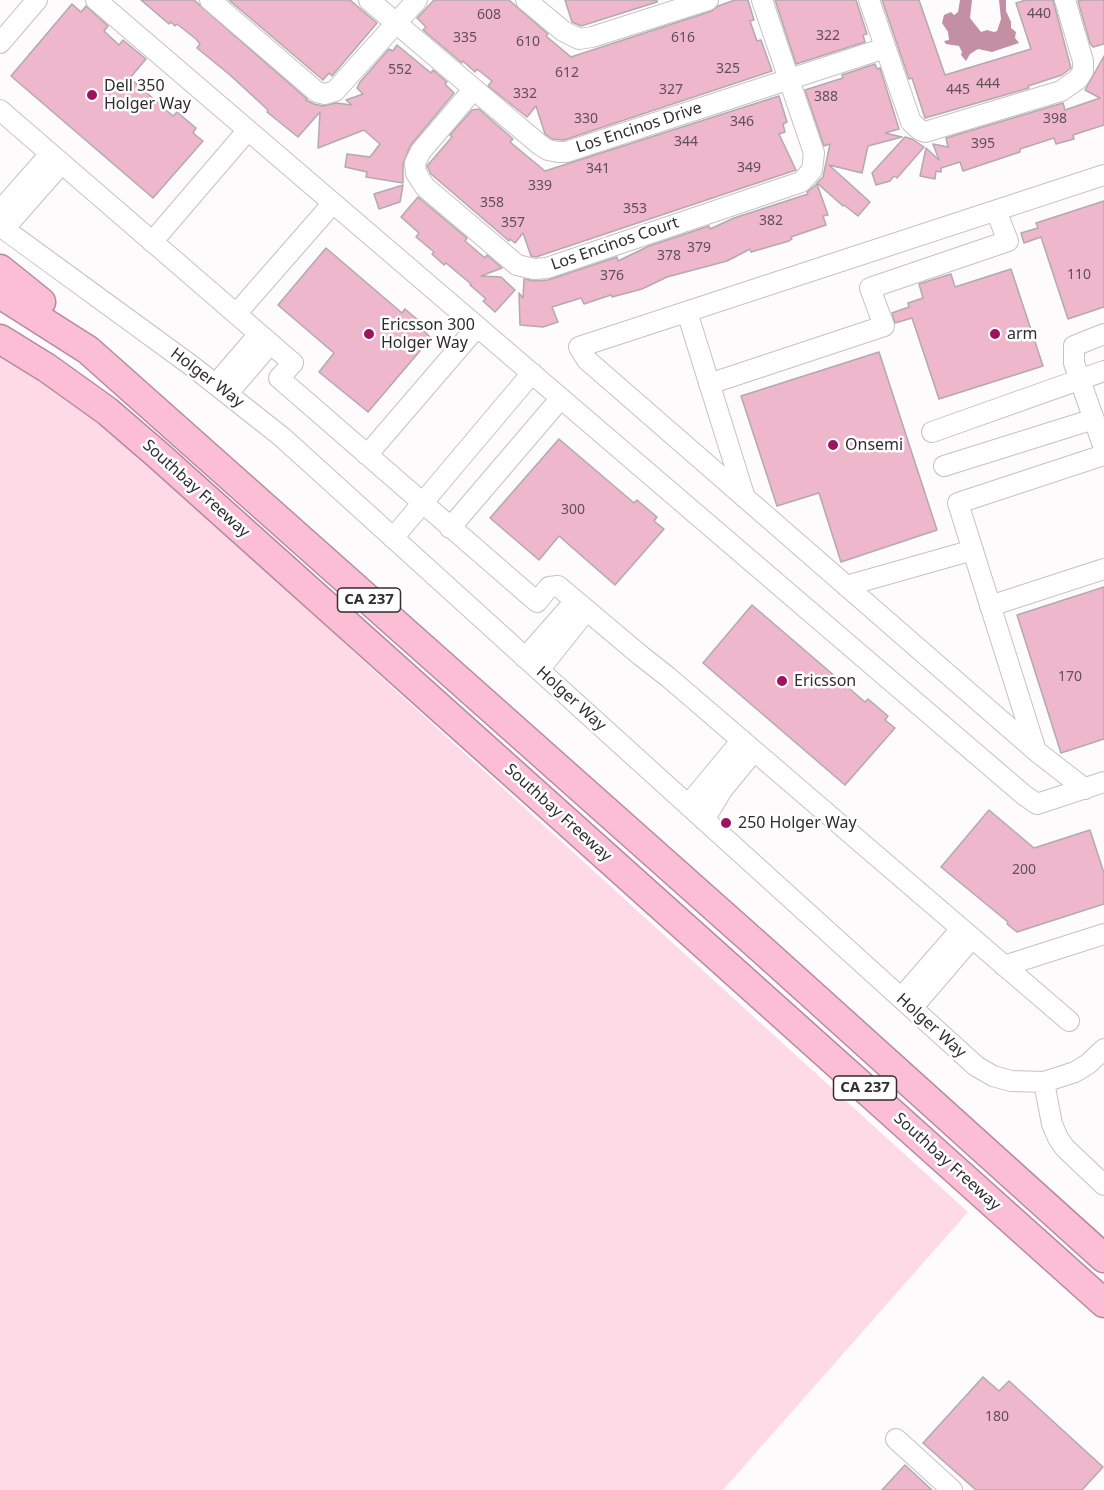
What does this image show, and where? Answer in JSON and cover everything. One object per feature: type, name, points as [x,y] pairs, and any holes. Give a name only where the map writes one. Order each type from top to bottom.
[{"type":"highway","points":[[0,269],[63,320],[88,350]]},
{"type":"highway","name":"Southbay Freeway","points":[[0,294],[88,350],[766,953],[1104,1258]]},
{"type":"highway","points":[[0,327],[83,377],[287,556],[312,581],[326,606]]},
{"type":"highway","name":"Southbay Freeway","points":[[0,339],[47,368],[107,411],[1104,1303]]},
{"type":"street","points":[[0,44],[37,0]]},
{"type":"street","points":[[96,0],[1024,795],[1037,804],[1098,788]]},
{"type":"street","points":[[210,0],[317,92],[325,94],[336,91],[417,0]]},
{"type":"street","name":"Los Encinos Drive","points":[[369,0],[540,145],[548,150],[566,152],[885,48]]},
{"type":"street","points":[[526,0],[563,32],[579,39],[592,37],[708,0]]},
{"type":"street","name":"Los Encinos Court","points":[[473,90],[421,151],[415,163],[416,173],[425,188],[517,265],[534,269],[547,268],[801,182],[812,170],[814,153],[762,0]]},
{"type":"street","points":[[869,0],[911,122],[926,132],[1061,91],[1070,86],[1083,70],[1083,61],[1065,0]]},
{"type":"street","points":[[0,110],[292,363],[279,378],[450,528],[537,602],[549,587],[558,586],[748,745],[1069,1022]]},
{"type":"street","points":[[152,242],[248,130]]},
{"type":"street","points":[[1,222],[56,159]]},
{"type":"street","points":[[1098,788],[1036,752],[587,360],[579,347],[1104,175]]},
{"type":"street","points":[[236,314],[333,203]]},
{"type":"street","points":[[709,384],[884,326],[870,288],[1008,241],[996,210]]},
{"type":"street","name":"Holger Way","points":[[1,222],[282,437],[968,1059],[993,1076],[1011,1081],[1044,1082],[1075,1072],[1088,1064],[1104,1048]]},
{"type":"street","points":[[687,312],[745,498]]},
{"type":"street","points":[[367,455],[477,327]]},
{"type":"street","points":[[1104,334],[1074,346],[1074,363],[1098,417],[1104,448]]},
{"type":"street","points":[[222,389],[265,339]]},
{"type":"street","points":[[932,432],[1104,371]]},
{"type":"street","points":[[393,538],[532,373]]},
{"type":"street","points":[[450,528],[561,398]]},
{"type":"street","points":[[944,466],[1098,417]]},
{"type":"street","points":[[1036,752],[958,503],[1104,455]]},
{"type":"street","points":[[846,586],[973,550]]},
{"type":"street","points":[[990,606],[1104,569]]},
{"type":"street","points":[[532,664],[581,606]]},
{"type":"street","points":[[688,805],[748,745]]},
{"type":"street","points":[[704,820],[748,745]]},
{"type":"street","points":[[906,1003],[966,934]]},
{"type":"street","points":[[1004,966],[1104,934]]},
{"type":"street","points":[[1044,1082],[1052,1124],[1058,1138],[1065,1148],[1104,1185]]},
{"type":"street","points":[[896,1439],[952,1490]]},
{"type":"shaded area","points":[[960,0],[972,0],[970,18],[981,32],[987,30],[994,32],[997,31],[1001,19],[999,0],[1006,0],[1006,11],[1011,28],[1016,32],[1015,38],[1019,43],[992,52],[978,49],[970,54],[966,61],[961,55],[959,46],[946,44],[944,41],[949,40],[948,32],[942,23],[944,15],[951,12],[954,15],[958,12]]},
{"type":"shaded area","points":[[0,345],[47,368],[371,668],[968,1212],[723,1490],[0,1490]]},
{"type":"building","points":[[141,0],[194,0],[306,100],[314,104],[352,105],[346,100],[363,94],[357,88],[360,82],[389,49],[393,51],[397,45],[431,73],[433,70],[447,82],[445,84],[454,93],[410,146],[403,164],[403,183],[366,177],[367,172],[345,167],[347,154],[370,157],[380,144],[364,130],[318,148],[320,112],[298,137],[197,48],[200,44],[196,39],[177,24],[175,26],[171,22],[169,24]]},
{"type":"building","points":[[229,0],[350,0],[377,23],[332,76],[329,73],[323,80]]},
{"type":"building","points":[[434,0],[509,0],[571,57],[712,11],[718,6],[735,0],[748,0],[754,20],[750,21],[757,41],[761,40],[772,71],[564,140],[552,139],[545,134],[536,106],[527,117],[488,86],[492,81],[477,69],[475,72],[463,61],[462,63],[423,30],[426,27],[417,18]]},
{"type":"building","points":[[565,0],[657,0],[657,2],[581,26],[572,22]]},
{"type":"building","points":[[775,0],[856,0],[867,34],[863,35],[865,42],[796,64]]},
{"type":"building","points":[[882,0],[919,0],[945,75],[1031,49],[1016,3],[1026,0],[1053,0],[1071,68],[1062,75],[1028,86],[1029,88],[925,118]]},
{"type":"building","points":[[1104,0],[1104,44],[1093,47],[1090,43],[1078,1]]},
{"type":"building","name":"Dell 350 Holger Way","points":[[72,4],[81,12],[86,6],[108,26],[104,31],[119,45],[123,40],[146,59],[130,78],[173,116],[177,112],[196,128],[193,133],[203,141],[153,198],[11,76]]},
{"type":"building","points":[[1104,56],[1104,125],[1073,135],[1074,139],[1056,144],[1054,138],[963,171],[960,162],[941,168],[941,172],[936,171],[935,179],[920,176],[926,148],[939,160],[933,144],[948,147],[946,138],[1063,103],[1065,110],[1100,98],[1085,90]]},
{"type":"building","points":[[875,64],[877,69],[880,68],[899,129],[885,133],[902,137],[868,146],[862,173],[829,165],[870,202],[858,216],[817,183],[823,177],[830,144],[824,146],[805,90],[843,78],[842,75]]},
{"type":"building","points":[[779,96],[787,122],[783,124],[785,132],[779,134],[796,170],[536,257],[531,256],[523,233],[515,243],[510,239],[509,241],[431,174],[427,166],[472,110],[479,109],[513,139],[510,142],[545,171]]},
{"type":"building","points":[[905,137],[924,147],[897,178],[894,176],[890,181],[876,185],[872,173]]},
{"type":"building","points":[[817,184],[828,215],[823,216],[826,225],[791,237],[789,241],[751,252],[750,249],[727,261],[667,277],[642,289],[612,297],[611,295],[584,304],[581,298],[552,307],[558,322],[543,327],[520,325],[519,293],[523,298],[524,279],[548,280],[617,257],[618,261],[649,246],[709,226],[710,229],[734,218],[808,194],[807,192]]},
{"type":"building","points":[[403,185],[400,202],[379,209],[374,194]]},
{"type":"building","points":[[418,197],[467,238],[465,241],[485,258],[487,255],[502,268],[481,276],[501,277],[515,290],[495,312],[483,301],[486,299],[471,284],[432,254],[434,252],[416,237],[419,233],[401,217]]},
{"type":"building","points":[[1104,201],[1104,307],[1068,319],[1041,237],[1024,243],[1021,233],[1038,228],[1036,223]]},
{"type":"building","name":"Ericsson 300 Holger Way","points":[[326,248],[402,313],[405,309],[425,326],[422,329],[431,338],[368,412],[319,372],[334,353],[278,305]]},
{"type":"building","points":[[1011,269],[1043,366],[939,399],[912,318],[895,323],[892,313],[909,307],[908,303],[923,298],[919,284],[951,274],[955,287]]},
{"type":"building","name":"Onsemi","points":[[879,352],[937,530],[841,562],[819,493],[777,506],[741,396]]},
{"type":"building","points":[[559,439],[634,503],[637,500],[657,517],[654,521],[664,529],[615,585],[559,536],[539,560],[490,518]]},
{"type":"building","points":[[1104,587],[1104,739],[1061,753],[1017,615]]},
{"type":"building","name":"Ericsson","points":[[752,605],[865,702],[868,699],[888,716],[885,720],[895,728],[845,785],[703,663]]},
{"type":"building","points":[[989,810],[1034,848],[1090,830],[1104,873],[1104,904],[1017,932],[1007,924],[1008,922],[941,867]]},
{"type":"building","points":[[983,1377],[999,1391],[1009,1381],[1103,1467],[1082,1490],[976,1490],[923,1443]]},
{"type":"building","points":[[905,1465],[932,1490],[882,1490]]},
{"type":"place","name":"Dell 350 Holger Way","points":[[92,95]]},
{"type":"place","name":"Ericsson 300 Holger Way","points":[[369,334]]},
{"type":"place","name":"arm","points":[[995,334]]},
{"type":"place","name":"Onsemi","points":[[833,445]]},
{"type":"place","name":"Ericsson","points":[[782,681]]},
{"type":"place","name":"250 Holger Way","points":[[726,823]]}]
